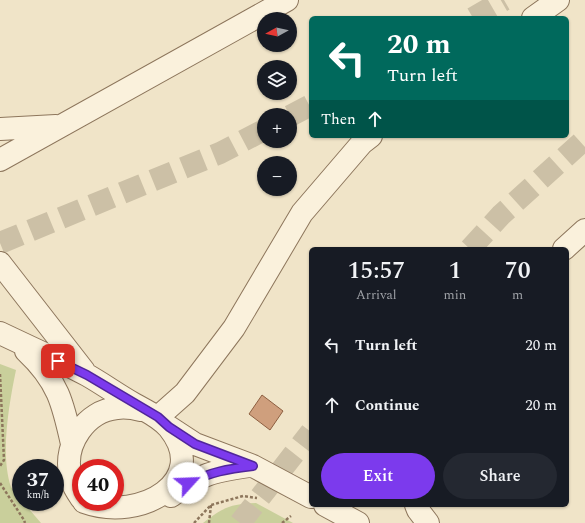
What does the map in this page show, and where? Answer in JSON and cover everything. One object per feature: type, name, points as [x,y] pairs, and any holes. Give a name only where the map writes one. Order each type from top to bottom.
[{"type":"street","points":[[0,160],[287,0]]},
{"type":"street","points":[[536,16],[558,0]]},
{"type":"street","points":[[0,129],[61,126]]},
{"type":"street","points":[[157,418],[185,394],[234,328],[302,212],[362,143],[369,138]]},
{"type":"street","points":[[566,247],[585,230]]},
{"type":"street","points":[[0,263],[87,375]]},
{"type":"street","points":[[8,337],[40,364],[55,386],[64,409],[72,444]]},
{"type":"street","points":[[8,337],[87,375],[157,418],[195,444],[253,466],[306,490]]},
{"type":"street","points":[[72,480],[69,458],[72,444],[79,431],[89,420],[101,412],[116,408],[130,407],[157,418],[176,440],[181,454],[181,469],[178,483],[161,509]]},
{"type":"street","points":[[96,511],[120,520],[135,519],[149,515],[161,509],[188,483],[206,474],[253,466]]},
{"type":"street","points":[[329,507],[358,523]]},
{"type":"street","points":[[417,507],[428,523]]},
{"type":"path","points":[[0,374],[1,437],[4,460],[0,466]]},
{"type":"path","points":[[0,483],[25,523]]},
{"type":"path","points":[[194,523],[211,505],[243,496],[258,499]]},
{"type":"path","points":[[209,523],[211,505]]},
{"type":"path","points":[[284,513],[297,520]]},
{"type":"path","points":[[282,523],[291,516]]},
{"type":"green space","points":[[0,364],[16,370],[8,414],[6,445],[6,460],[12,488],[12,511],[31,511],[41,523],[0,523]]},
{"type":"green space","points":[[256,503],[293,523],[203,523],[216,513],[228,507],[240,504]]},
{"type":"building","points":[[262,395],[283,411],[270,430],[249,414]]},
{"type":"tunnel","points":[[476,16],[504,0]]},
{"type":"tunnel","points":[[297,112],[309,106]]},
{"type":"tunnel","points":[[0,243],[220,153],[257,134]]},
{"type":"tunnel","points":[[472,247],[501,215],[585,139]]},
{"type":"tunnel","points":[[240,523],[309,435]]},
{"type":"route","points":[[58,361],[87,375],[145,411],[158,417],[169,427],[195,444],[253,466],[206,474],[188,483]]}]
